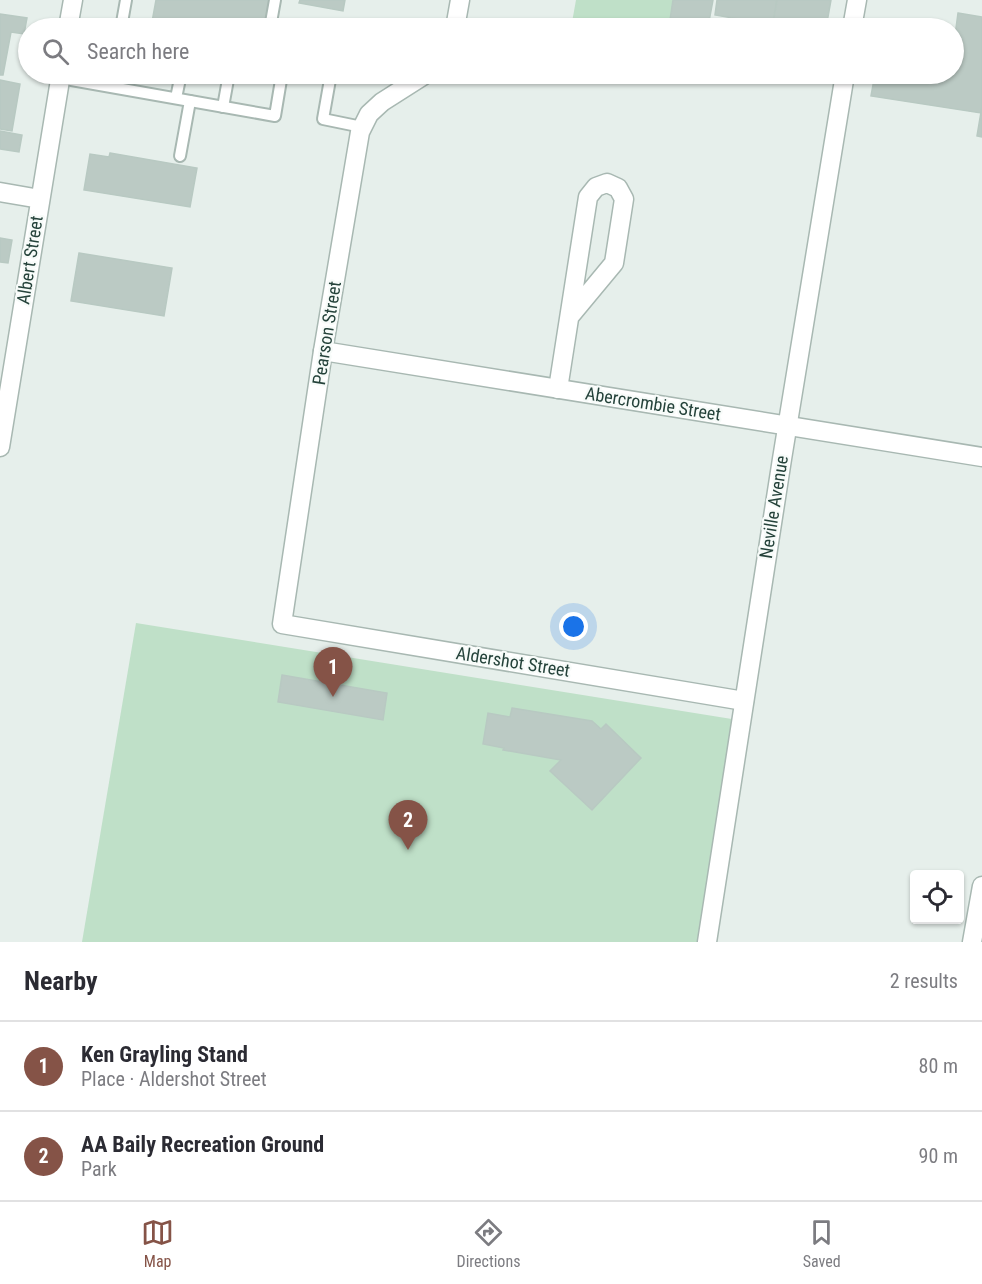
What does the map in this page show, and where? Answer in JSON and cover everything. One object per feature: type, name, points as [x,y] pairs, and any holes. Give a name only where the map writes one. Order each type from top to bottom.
[{"type":"street","points":[[70,18],[73,0]]},
{"type":"street","points":[[457,18],[460,0]]},
{"type":"street","points":[[854,18],[857,0]]},
{"type":"street","name":"Albert Street","points":[[0,447],[60,84]]},
{"type":"street","name":"Pearson Street","points":[[282,624],[323,351],[360,132],[369,114],[382,102],[410,84]]},
{"type":"street","name":"Neville Avenue","points":[[707,942],[787,426],[843,84]]},
{"type":"street","points":[[558,389],[588,197],[596,187],[608,183],[618,188],[624,199],[614,263],[570,316]]},
{"type":"street","points":[[0,192],[40,199]]},
{"type":"street","name":"Abercrombie Street","points":[[323,351],[982,457]]},
{"type":"street","name":"Aldershot Street","points":[[282,624],[744,701]]},
{"type":"street","points":[[972,942],[982,886]]},
{"type":"lane","points":[[123,18],[126,0]]},
{"type":"lane","points":[[272,18],[275,0]]},
{"type":"lane","points":[[97,84],[274,116],[280,84]]},
{"type":"lane","points":[[176,98],[179,84]]},
{"type":"lane","points":[[223,106],[228,84]]},
{"type":"lane","points":[[329,84],[324,119],[362,127]]},
{"type":"lane","points":[[180,156],[190,101]]},
{"type":"green space","points":[[576,0],[673,0],[670,18],[573,18]]},
{"type":"green space","points":[[136,623],[738,720],[704,942],[82,942]]},
{"type":"building","points":[[156,0],[272,0],[268,18],[153,18]]},
{"type":"building","points":[[300,0],[345,0],[343,11],[299,3]]},
{"type":"building","points":[[673,0],[713,0],[710,18],[670,18]]},
{"type":"building","points":[[717,0],[777,0],[774,18],[732,18],[715,15]]},
{"type":"building","points":[[777,0],[831,0],[828,18],[774,18]]},
{"type":"building","points":[[958,13],[982,17],[981,113],[871,96],[873,84],[964,84],[964,18],[957,18]]},
{"type":"building","points":[[0,14],[27,18],[18,18],[18,33],[11,32],[3,75],[0,75]]},
{"type":"building","points":[[0,80],[20,84],[12,131],[0,129]]},
{"type":"building","points":[[982,106],[982,137],[977,136]]},
{"type":"building","points":[[0,131],[22,135],[19,152],[0,149]]},
{"type":"building","points":[[110,153],[197,168],[190,207],[84,190],[90,154],[109,157]]},
{"type":"building","points":[[0,238],[12,240],[8,263],[0,262]]},
{"type":"building","points":[[79,253],[172,268],[164,316],[71,301]]},
{"type":"building","points":[[282,675],[387,693],[383,720],[278,702]]},
{"type":"building","points":[[512,708],[592,721],[601,729],[606,724],[641,758],[592,810],[550,771],[561,760],[503,750],[504,748],[483,744],[488,713],[510,717]]},
{"type":"place","name":"Ken Grayling Stand","points":[[333,697]]},
{"type":"place","name":"AA Baily Recreation Ground","points":[[408,850]]}]
